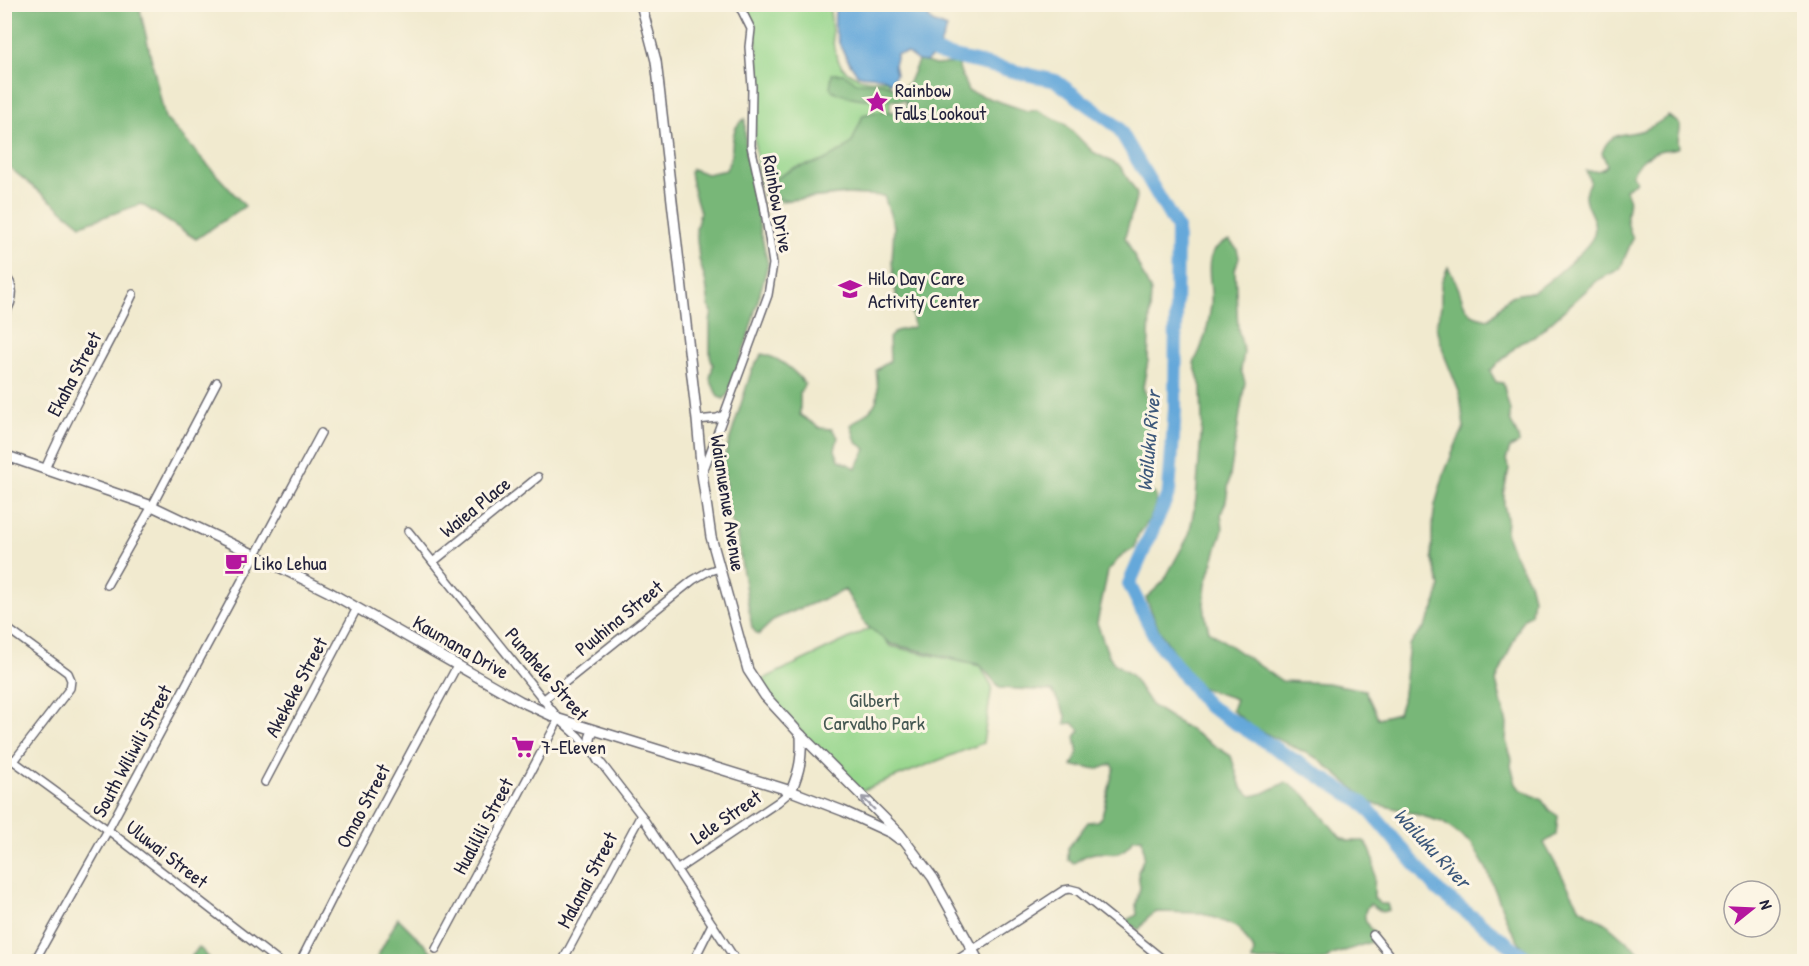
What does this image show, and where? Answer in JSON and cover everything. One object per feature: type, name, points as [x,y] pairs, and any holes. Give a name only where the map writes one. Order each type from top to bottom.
[{"type":"street","name":"Waianuenue Avenue","points":[[641,4],[656,61],[711,537],[748,670],[765,696],[801,735],[899,833],[933,878],[979,962]]},
{"type":"street","name":"Rainbow Drive","points":[[702,474],[768,295],[772,264],[764,205],[751,146],[752,87],[749,47],[751,29],[736,4]]},
{"type":"street","points":[[4,274],[14,290],[12,304],[4,316]]},
{"type":"street","name":"Ekaha Street","points":[[45,469],[61,433],[117,329],[133,294]]},
{"type":"street","points":[[107,585],[152,506],[217,382]]},
{"type":"street","points":[[697,420],[724,415]]},
{"type":"street","name":"South Wiliwili Street","points":[[34,962],[108,830],[321,433]]},
{"type":"street","name":"Kaumana Drive","points":[[4,455],[152,506],[323,589],[520,701],[559,719],[791,791],[891,833],[908,845]]},
{"type":"street","name":"Waiea Place","points":[[433,562],[538,477]]},
{"type":"street","name":"Punahele Street","points":[[408,531],[543,700],[599,760],[641,814],[737,962]]},
{"type":"street","name":"Puuhina Street","points":[[543,700],[693,580],[706,572],[719,568]]},
{"type":"street","name":"Akekeke Street","points":[[265,782],[357,608]]},
{"type":"street","points":[[4,626],[68,673],[71,680],[70,688],[14,760]]},
{"type":"street","name":"Omao Street","points":[[300,962],[457,666]]},
{"type":"street","name":"Hualilili Street","points":[[436,949],[559,719]]},
{"type":"street","points":[[594,731],[589,743],[599,760]]},
{"type":"street","points":[[791,791],[800,771],[801,735]]},
{"type":"street","name":"Uluwai Street","points":[[4,754],[108,830],[279,962]]},
{"type":"street","name":"Lele Street","points":[[678,869],[791,791]]},
{"type":"street","name":"Malanai Street","points":[[562,962],[641,814]]},
{"type":"street","points":[[954,962],[1064,890],[1070,889],[1078,891],[1166,962]]},
{"type":"street","points":[[693,962],[712,924]]},
{"type":"street","points":[[1373,935],[1395,962]]},
{"type":"green space","points":[[4,5],[139,5],[165,118],[245,206],[196,239],[141,204],[81,225],[5,164]]},
{"type":"green space","points":[[743,5],[829,5],[835,52],[846,71],[856,77],[870,80],[889,80],[893,189],[765,203],[755,144],[757,52],[751,19]]},
{"type":"green space","points":[[918,61],[935,65],[957,63],[968,91],[1027,111],[1037,110],[1064,123],[1093,152],[1120,166],[1136,192],[1125,237],[1151,292],[1148,361],[1143,387],[1151,409],[1146,451],[1139,476],[1144,489],[1155,494],[1156,499],[1149,521],[1137,537],[1135,548],[1121,556],[1108,571],[1097,623],[1113,662],[1132,676],[1151,705],[1231,756],[1241,787],[1249,794],[1252,796],[1264,793],[1286,782],[1305,795],[1340,837],[1348,841],[1364,841],[1373,860],[1374,898],[1380,904],[1387,904],[1389,910],[1382,912],[1370,904],[1365,911],[1365,919],[1375,934],[1374,941],[1330,956],[1325,961],[1252,961],[1254,951],[1239,928],[1203,913],[1157,912],[1148,917],[1139,930],[1124,921],[1137,915],[1136,904],[1140,888],[1138,872],[1144,857],[1142,838],[1133,839],[1128,847],[1118,853],[1091,854],[1074,863],[1068,860],[1068,848],[1088,822],[1097,821],[1102,816],[1114,768],[1112,764],[1099,769],[1072,766],[1078,753],[1075,737],[1080,730],[1073,723],[1065,724],[1066,715],[1052,691],[1000,688],[980,665],[891,644],[866,625],[845,590],[775,619],[758,635],[752,628],[736,530],[720,500],[726,485],[722,464],[752,369],[762,354],[775,358],[792,369],[805,384],[800,393],[800,415],[820,428],[832,429],[838,437],[835,450],[839,460],[856,468],[866,449],[856,442],[851,425],[876,403],[878,391],[876,370],[890,361],[889,338],[896,331],[914,327],[910,303],[897,303],[892,262],[894,226],[884,196],[845,194],[788,200],[779,198],[772,191],[772,181],[792,169],[823,161],[843,150],[852,142],[863,115],[894,112],[907,106],[906,101],[855,98],[836,92],[830,88],[832,74],[844,74],[856,82],[884,83],[899,90],[909,82]]},
{"type":"green space","points":[[1668,116],[1679,124],[1679,147],[1662,150],[1646,157],[1632,174],[1636,180],[1635,183],[1625,189],[1629,201],[1627,223],[1633,238],[1620,269],[1598,280],[1534,337],[1522,341],[1490,371],[1496,382],[1503,383],[1510,420],[1518,437],[1519,443],[1510,448],[1506,460],[1509,469],[1504,491],[1506,534],[1529,582],[1533,598],[1531,614],[1523,619],[1496,681],[1507,724],[1506,741],[1512,759],[1511,766],[1516,784],[1520,789],[1542,800],[1549,810],[1558,816],[1556,835],[1544,843],[1580,908],[1607,924],[1639,952],[1640,961],[1539,961],[1521,945],[1509,926],[1487,870],[1472,844],[1442,822],[1371,803],[1317,758],[1252,727],[1232,710],[1236,699],[1194,683],[1159,630],[1146,598],[1163,582],[1189,535],[1196,499],[1202,423],[1201,387],[1194,363],[1203,342],[1210,313],[1210,260],[1219,245],[1229,240],[1237,249],[1239,257],[1235,270],[1238,329],[1244,352],[1241,370],[1245,382],[1226,501],[1221,514],[1223,529],[1206,584],[1204,604],[1209,631],[1282,681],[1327,683],[1365,690],[1378,718],[1398,713],[1402,701],[1409,645],[1424,628],[1434,609],[1440,586],[1432,558],[1435,505],[1444,474],[1464,428],[1460,394],[1445,357],[1436,326],[1441,307],[1441,283],[1448,267],[1467,310],[1474,315],[1488,319],[1511,296],[1531,292],[1540,287],[1577,256],[1594,234],[1593,218],[1585,199],[1590,181],[1586,171],[1600,170],[1607,165],[1602,153],[1605,145],[1615,137],[1646,129]]},
{"type":"green space","points":[[745,119],[746,157],[768,264],[747,340],[728,394],[724,399],[718,397],[710,379],[713,365],[710,355],[712,312],[699,259],[696,229],[700,212],[690,172],[692,169],[707,174],[726,170],[730,161],[734,132],[740,122]]},
{"type":"green space","name":"Gilbert Carvalho Park","points":[[875,626],[890,646],[980,666],[992,686],[983,743],[858,792],[755,683]]},
{"type":"green space","points":[[398,918],[441,961],[375,961]]},
{"type":"green space","points":[[199,947],[212,961],[188,961]]},
{"type":"water","points":[[836,5],[920,5],[932,22],[947,28],[937,53],[926,62],[918,61],[907,53],[897,54],[894,65],[896,74],[891,82],[881,77],[858,75],[847,59],[836,34]]},
{"type":"waterway","name":"Wailuku River","points":[[923,41],[937,53],[1056,81],[1118,127],[1177,228],[1175,409],[1169,492],[1129,584],[1157,641],[1207,705],[1364,804],[1438,891],[1532,962]]},
{"type":"place","name":"Rainbow Falls Lookout","points":[[877,102]]},
{"type":"place","name":"Hilo Day Care Activity Center","points":[[850,289]]},
{"type":"place","name":"Liko Lehua","points":[[236,563]]},
{"type":"place","name":"7-Eleven","points":[[523,747]]}]
